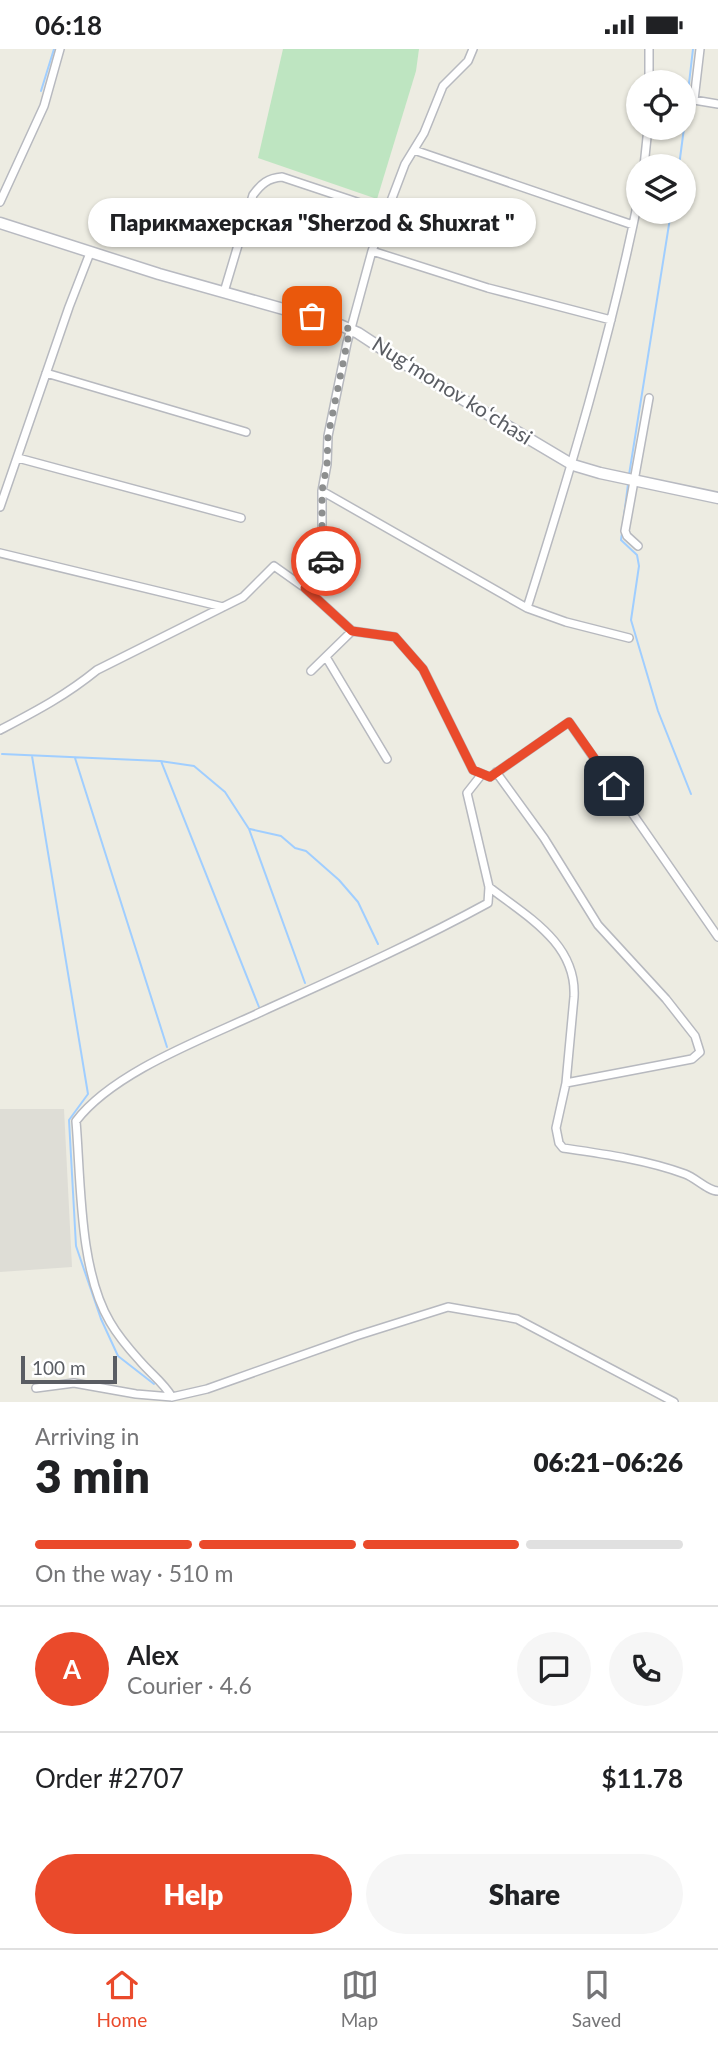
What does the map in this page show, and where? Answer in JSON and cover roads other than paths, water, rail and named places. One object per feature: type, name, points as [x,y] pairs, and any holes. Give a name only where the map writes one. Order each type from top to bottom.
[{"type":"main road","name":"Nugʻmonov koʻchasi","points":[[0,223],[90,253],[350,329],[573,465],[718,498]]},
{"type":"street","points":[[0,202],[44,106],[60,49]]},
{"type":"street","points":[[305,588],[322,572],[326,561],[322,535],[322,491],[328,436],[350,329],[372,251],[405,165],[424,133],[443,86],[468,61],[473,49]]},
{"type":"street","points":[[649,49],[649,70]]},
{"type":"street","points":[[700,49],[694,100],[718,104]]},
{"type":"street","points":[[414,151],[633,226],[573,465],[527,608]]},
{"type":"street","points":[[224,292],[253,195],[267,181],[282,177],[387,212]]},
{"type":"street","points":[[372,251],[509,294],[611,320]]},
{"type":"street","points":[[0,507],[90,253]]},
{"type":"street","points":[[46,373],[246,432]]},
{"type":"street","points":[[638,546],[625,531],[649,398]]},
{"type":"street","points":[[18,458],[241,519]]},
{"type":"street","points":[[322,491],[527,608],[566,622],[629,638]]},
{"type":"street","points":[[0,553],[223,607]]},
{"type":"street","points":[[0,730],[41,710],[97,670],[243,597],[274,566],[305,588],[352,631],[395,637],[423,669],[473,770],[490,777],[569,722],[718,937]]},
{"type":"street","points":[[311,671],[352,631]]},
{"type":"street","points":[[326,657],[387,759]]},
{"type":"street","points":[[496,772],[544,838],[598,925],[666,999],[695,1036],[700,1052],[692,1059],[566,1083]]},
{"type":"street","points":[[172,1397],[164,1383],[140,1362],[110,1323],[100,1300],[86,1249],[76,1121],[117,1082],[488,904],[489,887],[467,793],[482,774]]},
{"type":"street","points":[[489,887],[547,932],[564,953],[572,970],[575,982],[566,1083],[556,1128],[559,1143],[563,1148],[673,1170],[695,1178],[712,1191],[718,1191]]},
{"type":"street","points":[[36,1388],[74,1383],[136,1394],[172,1397],[208,1389],[356,1336],[448,1307],[517,1319],[674,1402]]},
{"type":"waterway","points":[[41,91],[54,49]]},
{"type":"waterway","points":[[691,70],[693,49]]},
{"type":"waterway","points":[[681,154],[682,140]]},
{"type":"waterway","points":[[629,475],[669,224]]},
{"type":"waterway","points":[[623,524],[628,484]]},
{"type":"waterway","points":[[622,533],[621,540],[637,555],[639,566],[631,620],[658,711],[691,794]]},
{"type":"waterway","points":[[2,754],[160,761],[194,766],[225,792],[249,829],[305,983]]},
{"type":"waterway","points":[[32,756],[88,1094],[69,1120],[76,1246],[101,1319],[118,1356],[154,1384]]},
{"type":"waterway","points":[[75,758],[167,1047]]},
{"type":"waterway","points":[[161,761],[259,1007]]},
{"type":"waterway","points":[[250,829],[281,836],[295,848],[306,851],[339,880],[358,902],[378,944]]},
{"type":"place","name":"Парикмахерская \"Sherzod & Shuxrat \"","points":[[312,316]]}]
